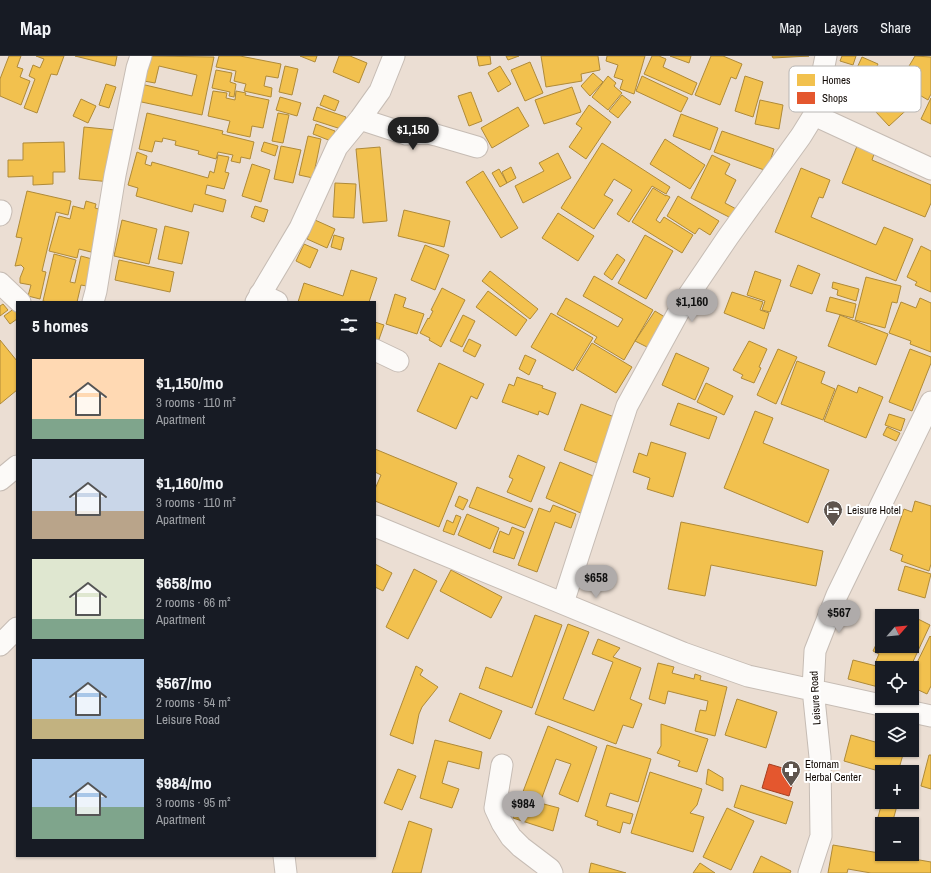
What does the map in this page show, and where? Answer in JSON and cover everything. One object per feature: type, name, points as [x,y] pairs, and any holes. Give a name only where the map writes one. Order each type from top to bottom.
[{"type":"street","points":[[93,301],[115,175],[137,68],[141,56]]},
{"type":"street","points":[[264,299],[300,228],[337,146],[360,119],[380,91],[394,56]]},
{"type":"street","points":[[824,66],[826,56]]},
{"type":"street","points":[[563,603],[627,406],[684,302],[728,237],[801,136],[814,116],[815,112]]},
{"type":"street","points":[[814,116],[931,169]]},
{"type":"street","points":[[360,119],[406,134],[428,133],[477,148]]},
{"type":"street","points":[[0,283],[19,301]]},
{"type":"street","points":[[376,350],[398,361]]},
{"type":"street","name":"Leisure Road","points":[[809,873],[821,836],[820,757],[813,689],[815,651],[837,595],[931,402]]},
{"type":"street","points":[[0,480],[16,467]]},
{"type":"street","points":[[376,526],[682,653],[748,676],[931,716]]},
{"type":"street","points":[[0,645],[16,629]]},
{"type":"street","points":[[502,765],[495,808],[511,837],[521,847],[550,869],[552,873]]},
{"type":"street","points":[[284,857],[286,873]]},
{"type":"building: Homes","points":[[9,56],[21,56],[17,67],[23,69],[20,77],[30,81],[21,105],[0,96],[0,79]]},
{"type":"building: Homes","points":[[36,56],[64,56],[57,75],[51,74],[37,113],[24,108],[35,79],[29,76],[33,65],[40,68],[44,59]]},
{"type":"building: Homes","points":[[75,56],[117,56],[115,66]]},
{"type":"building: Homes","points":[[149,56],[214,57],[202,115],[137,101],[141,84],[192,96],[197,75],[159,66],[155,83],[144,81]]},
{"type":"building: Homes","points":[[219,56],[240,56],[281,64],[278,78],[266,76],[264,86],[272,88],[271,97],[244,91],[246,84],[234,81],[236,71],[216,67]]},
{"type":"building: Homes","points":[[300,56],[317,56],[315,62]]},
{"type":"building: Homes","points":[[339,56],[350,56],[367,63],[359,83],[333,72]]},
{"type":"building: Homes","points":[[477,56],[490,56],[491,64],[479,66]]},
{"type":"building: Homes","points":[[506,56],[519,56],[508,60]]},
{"type":"building: Homes","points":[[541,56],[598,56],[600,70],[581,74],[582,81],[546,87]]},
{"type":"building: Homes","points":[[607,56],[645,56],[634,94],[620,89],[623,80],[614,77],[618,65],[606,61]]},
{"type":"building: Homes","points":[[652,56],[659,56],[666,59],[663,67],[697,83],[692,95],[644,74]]},
{"type":"building: Homes","points":[[670,56],[691,56],[689,63]]},
{"type":"building: Homes","points":[[711,56],[723,56],[742,64],[736,79],[731,77],[720,105],[695,95]]},
{"type":"building: Homes","points":[[772,56],[809,56],[773,58]]},
{"type":"building: Homes","points":[[842,56],[856,56],[853,65],[840,61]]},
{"type":"building: Homes","points":[[915,56],[931,57],[931,94],[928,100],[921,96],[921,66],[909,66]]},
{"type":"building: Homes","points":[[862,57],[878,64],[877,66],[858,66]]},
{"type":"building: Homes","points":[[530,62],[543,93],[525,101],[511,70]]},
{"type":"building: Homes","points":[[285,66],[298,69],[292,95],[279,92]]},
{"type":"building: Homes","points":[[500,66],[511,84],[498,92],[488,73]]},
{"type":"building: Homes","points":[[216,70],[232,73],[230,82],[236,84],[234,97],[229,96],[230,92],[212,88]]},
{"type":"building: Homes","points":[[593,73],[603,82],[590,96],[581,86]]},
{"type":"building: Homes","points":[[608,76],[616,83],[614,86],[622,93],[608,110],[592,97]]},
{"type":"building: Homes","points":[[642,76],[688,98],[681,112],[636,91]]},
{"type":"building: Homes","points":[[745,76],[763,82],[753,117],[735,111]]},
{"type":"building: Homes","points":[[106,84],[116,87],[109,108],[99,105]]},
{"type":"building: Homes","points":[[572,87],[581,112],[544,124],[535,100]]},
{"type":"building: Homes","points":[[213,91],[227,93],[226,98],[235,100],[236,91],[246,93],[245,95],[269,100],[263,128],[252,126],[250,137],[227,132],[230,121],[208,116]]},
{"type":"building: Homes","points":[[471,92],[482,121],[469,126],[458,96]]},
{"type":"building: Homes","points":[[324,95],[339,101],[335,111],[320,105]]},
{"type":"building: Homes","points":[[622,95],[631,102],[618,118],[609,111]]},
{"type":"building: Homes","points":[[280,97],[301,103],[297,116],[276,110]]},
{"type":"building: Homes","points":[[931,98],[931,124],[921,119]]},
{"type":"building: Homes","points":[[81,99],[96,106],[88,123],[73,116]]},
{"type":"building: Homes","points":[[760,100],[783,105],[779,129],[755,124]]},
{"type":"building: Homes","points":[[589,105],[611,122],[586,159],[569,147],[582,128],[576,124]]},
{"type":"building: Homes","points":[[317,107],[346,117],[341,129],[313,120]]},
{"type":"building: Homes","points":[[518,107],[529,126],[492,148],[481,128]]},
{"type":"building: Homes","points":[[876,112],[904,112],[889,126]]},
{"type":"building: Homes","points":[[147,113],[223,131],[222,134],[254,142],[250,159],[241,157],[240,163],[231,161],[233,155],[218,152],[216,159],[198,154],[199,151],[175,145],[176,141],[163,138],[162,142],[155,141],[152,152],[139,149]]},
{"type":"building: Homes","points":[[278,113],[289,115],[283,143],[272,141]]},
{"type":"building: Homes","points":[[681,114],[718,128],[710,150],[673,136]]},
{"type":"building: Homes","points":[[316,124],[335,131],[331,141],[313,134]]},
{"type":"building: Homes","points":[[84,127],[115,130],[111,182],[79,179]]},
{"type":"building: Homes","points":[[722,131],[774,149],[767,171],[714,152]]},
{"type":"building: Homes","points":[[308,136],[321,139],[313,178],[299,175]]},
{"type":"building: Homes","points":[[665,139],[705,165],[690,189],[650,164]]},
{"type":"building: Homes","points":[[64,142],[65,172],[53,172],[53,184],[33,185],[33,176],[8,177],[8,160],[23,160],[23,143]]},
{"type":"building: Homes","points":[[264,142],[278,146],[275,156],[261,151]]},
{"type":"building: Homes","points":[[602,143],[670,187],[666,194],[652,186],[629,222],[617,214],[632,190],[614,179],[604,195],[613,200],[594,229],[561,208]]},
{"type":"building: Homes","points":[[281,146],[301,150],[293,183],[274,179]]},
{"type":"building: Homes","points":[[857,146],[874,154],[872,160],[931,185],[931,203],[925,217],[842,183]]},
{"type":"building: Homes","points":[[380,147],[387,221],[363,223],[356,149]]},
{"type":"building: Homes","points":[[137,152],[147,156],[145,164],[151,166],[152,162],[208,178],[210,171],[214,173],[218,155],[229,157],[225,172],[229,173],[224,189],[207,185],[205,194],[226,200],[223,212],[194,204],[192,212],[136,196],[138,188],[128,185]]},
{"type":"building: Homes","points":[[558,153],[571,178],[523,203],[515,186],[544,171],[539,163]]},
{"type":"building: Homes","points":[[712,155],[730,164],[725,174],[736,180],[725,203],[738,210],[733,219],[691,198]]},
{"type":"building: Homes","points":[[252,164],[270,170],[261,202],[242,196]]},
{"type":"building: Homes","points":[[511,167],[516,178],[507,183],[502,172]]},
{"type":"building: Homes","points":[[801,168],[830,180],[823,198],[819,197],[811,217],[876,245],[884,227],[913,239],[896,281],[775,232]]},
{"type":"building: Homes","points":[[499,169],[507,183],[500,187],[492,173]]},
{"type":"building: Homes","points":[[483,171],[518,228],[501,238],[466,182]]},
{"type":"building: Homes","points":[[335,183],[356,184],[354,218],[333,217]]},
{"type":"building: Homes","points":[[653,188],[670,197],[656,220],[660,223],[664,217],[693,235],[682,253],[632,222]]},
{"type":"building: Homes","points":[[27,191],[71,201],[68,215],[56,212],[42,271],[46,272],[40,299],[28,296],[31,285],[20,283],[20,278],[24,268],[21,265],[15,266],[22,238],[16,237]]},
{"type":"building: Homes","points":[[678,196],[719,221],[710,235],[699,228],[695,234],[667,216]]},
{"type":"building: Homes","points":[[86,201],[96,204],[95,208],[106,211],[95,253],[79,249],[77,258],[49,251],[59,216],[70,219],[73,206],[84,209]]},
{"type":"building: Homes","points":[[255,206],[268,210],[264,222],[251,217]]},
{"type":"building: Homes","points":[[404,210],[450,221],[444,247],[398,236]]},
{"type":"building: Homes","points":[[558,213],[594,236],[578,261],[542,238]]},
{"type":"building: Homes","points":[[122,220],[157,229],[149,264],[114,256]]},
{"type":"building: Homes","points":[[315,220],[335,229],[327,248],[307,239]]},
{"type":"building: Homes","points":[[165,226],[189,232],[182,264],[158,259]]},
{"type":"building: Homes","points":[[334,235],[344,238],[341,250],[331,247]]},
{"type":"building: Homes","points":[[645,235],[673,251],[646,299],[618,283]]},
{"type":"building: Homes","points":[[304,244],[318,250],[310,268],[296,261]]},
{"type":"building: Homes","points":[[425,245],[449,255],[435,290],[411,280]]},
{"type":"building: Homes","points":[[921,246],[931,251],[931,292],[915,285],[917,282],[907,277]]},
{"type":"building: Homes","points":[[54,254],[76,260],[70,282],[75,283],[81,256],[92,259],[92,287],[81,285],[77,301],[43,301]]},
{"type":"building: Homes","points":[[617,254],[625,260],[612,280],[604,274]]},
{"type":"building: Homes","points":[[119,260],[174,272],[170,292],[115,280]]},
{"type":"building: Homes","points":[[798,265],[820,274],[812,294],[790,286]]},
{"type":"building: Homes","points":[[351,270],[377,278],[369,301],[298,301],[304,283],[343,296]]},
{"type":"building: Homes","points":[[490,271],[538,309],[530,319],[482,281]]},
{"type":"building: Homes","points":[[755,271],[781,280],[770,312],[762,310],[765,301],[747,295]]},
{"type":"building: Homes","points":[[594,276],[653,310],[624,360],[594,342],[597,337],[557,314],[566,298],[618,327],[623,319],[583,296]]},
{"type":"building: Homes","points":[[866,277],[901,286],[897,303],[892,302],[885,328],[855,320]]},
{"type":"building: Homes","points":[[833,282],[859,289],[856,301],[837,295],[838,290],[832,288]]},
{"type":"building: Homes","points":[[442,288],[465,300],[441,347],[429,340],[430,338],[420,333],[433,311],[431,310]]},
{"type":"building: Homes","points":[[488,291],[527,320],[516,336],[476,307]]},
{"type":"building: Homes","points":[[732,292],[763,302],[760,310],[769,313],[764,329],[724,313]]},
{"type":"building: Homes","points":[[395,294],[406,298],[403,307],[424,314],[417,334],[386,324]]},
{"type":"building: Homes","points":[[830,297],[856,304],[853,318],[826,311]]},
{"type":"building: Homes","points":[[920,298],[931,303],[931,352],[910,344],[911,341],[889,333],[901,302],[916,308]]},
{"type":"building: Homes","points":[[3,304],[8,310],[0,316],[0,306]]},
{"type":"building: Homes","points":[[15,308],[16,310],[16,320],[10,324],[4,316]]},
{"type":"building: Homes","points":[[655,311],[668,319],[651,349],[635,341]]},
{"type":"building: Homes","points":[[551,313],[593,338],[573,371],[531,347]]},
{"type":"building: Homes","points":[[463,315],[475,321],[462,347],[450,341]]},
{"type":"building: Homes","points":[[840,315],[888,334],[876,365],[828,346]]},
{"type":"building: Homes","points":[[376,322],[384,325],[376,344]]},
{"type":"building: Homes","points":[[469,339],[481,345],[475,357],[463,351]]},
{"type":"building: Homes","points":[[0,340],[16,360],[16,391],[0,404]]},
{"type":"building: Homes","points":[[749,341],[767,349],[754,383],[741,378],[743,375],[733,370]]},
{"type":"building: Homes","points":[[592,343],[632,367],[616,393],[576,369]]},
{"type":"building: Homes","points":[[778,349],[797,357],[776,404],[757,395]]},
{"type":"building: Homes","points":[[910,349],[931,357],[931,363],[912,411],[889,402]]},
{"type":"building: Homes","points":[[676,353],[709,368],[695,400],[662,385]]},
{"type":"building: Homes","points":[[525,355],[536,360],[529,375],[519,369]]},
{"type":"building: Homes","points":[[797,361],[825,372],[821,383],[835,389],[823,420],[781,404]]},
{"type":"building: Homes","points":[[439,363],[484,384],[477,399],[471,396],[456,429],[417,411]]},
{"type":"building: Homes","points":[[517,377],[543,386],[542,388],[556,393],[548,415],[539,411],[538,415],[502,402],[509,384],[514,386]]},
{"type":"building: Homes","points":[[706,383],[733,396],[724,415],[697,402]]},
{"type":"building: Homes","points":[[838,385],[857,393],[859,387],[883,397],[866,438],[824,421]]},
{"type":"building: Homes","points":[[678,403],[717,417],[709,439],[670,425]]},
{"type":"building: Homes","points":[[581,404],[617,418],[600,464],[564,450]]},
{"type":"building: Homes","points":[[755,411],[773,418],[763,443],[829,470],[808,523],[724,488]]},
{"type":"building: Homes","points":[[889,414],[905,419],[901,431],[885,425]]},
{"type":"building: Homes","points":[[887,427],[900,433],[896,441],[883,435]]},
{"type":"building: Homes","points":[[651,442],[686,453],[673,497],[647,489],[650,478],[633,472],[639,453],[647,456]]},
{"type":"building: Homes","points":[[376,449],[457,483],[439,527],[376,501],[376,487],[381,475],[376,472]]},
{"type":"building: Homes","points":[[518,455],[545,467],[531,502],[507,492],[513,479],[509,477]]},
{"type":"building: Homes","points":[[560,462],[598,478],[583,514],[546,498]]},
{"type":"building: Homes","points":[[477,487],[533,509],[525,528],[469,507]]},
{"type":"building: Homes","points":[[459,496],[468,500],[463,510],[455,506]]},
{"type":"building: Homes","points":[[915,501],[931,506],[931,564],[929,571],[901,561],[903,555],[890,550],[904,509],[912,512]]},
{"type":"building: Homes","points":[[553,505],[576,514],[571,528],[555,522],[537,572],[518,565],[539,508],[550,512]]},
{"type":"building: Homes","points":[[467,514],[499,528],[490,549],[458,535]]},
{"type":"building: Homes","points":[[456,515],[461,517],[454,535],[443,531],[447,520],[453,523]]},
{"type":"building: Homes","points":[[681,522],[823,551],[816,586],[711,565],[705,596],[668,589]]},
{"type":"building: Homes","points":[[512,527],[524,532],[514,559],[493,552],[500,531],[509,535]]},
{"type":"building: Homes","points":[[376,565],[392,573],[383,591],[376,588]]},
{"type":"building: Homes","points":[[905,566],[931,574],[925,598],[898,590]]},
{"type":"building: Homes","points":[[414,569],[437,581],[408,639],[386,627]]},
{"type":"building: Homes","points":[[451,570],[502,597],[491,618],[440,591]]},
{"type":"building: Homes","points":[[535,615],[562,625],[532,708],[479,688],[486,667],[512,677]]},
{"type":"building: Homes","points":[[919,620],[930,625],[919,649]]},
{"type":"building: Homes","points":[[568,624],[589,632],[563,699],[594,711],[613,662],[592,654],[598,639],[620,648],[613,657],[641,668],[630,699],[642,704],[633,728],[623,725],[616,744],[535,714]]},
{"type":"building: Homes","points":[[930,636],[931,686],[927,694],[919,690],[918,661]]},
{"type":"building: Homes","points":[[877,653],[917,653],[913,661],[876,661],[879,654]]},
{"type":"building: Homes","points":[[853,660],[875,666],[875,686],[848,679]]},
{"type":"building: Homes","points":[[658,663],[674,667],[672,673],[694,679],[695,674],[701,676],[700,680],[727,687],[715,736],[695,731],[700,710],[706,711],[708,701],[668,691],[665,704],[649,699]]},
{"type":"building: Homes","points":[[416,666],[423,670],[420,675],[438,687],[422,707],[419,714],[413,744],[390,735]]},
{"type":"building: Homes","points":[[460,693],[502,711],[490,739],[449,721]]},
{"type":"building: Homes","points":[[737,699],[777,712],[766,748],[725,735]]},
{"type":"building: Homes","points":[[661,724],[708,739],[697,772],[678,766],[680,761],[657,753],[661,746]]},
{"type":"building: Homes","points":[[548,726],[597,747],[578,802],[559,794],[571,764],[556,759],[540,803],[559,808],[553,831],[513,818]]},
{"type":"building: Homes","points":[[851,735],[875,742],[875,757],[902,757],[900,765],[875,765],[875,770],[844,761]]},
{"type":"building: Homes","points":[[435,740],[482,752],[479,769],[448,761],[442,783],[459,789],[452,808],[420,798]]},
{"type":"building: Homes","points":[[607,745],[651,759],[638,802],[610,793],[606,806],[633,814],[630,824],[623,822],[620,833],[597,825],[598,821],[585,816]]},
{"type":"building: Homes","points":[[929,755],[931,755],[931,789],[921,786]]},
{"type":"building: Homes","points":[[398,769],[416,776],[402,810],[384,803]]},
{"type":"building: Homes","points":[[708,769],[723,778],[723,791],[706,784]]},
{"type":"building: Homes","points":[[650,772],[702,789],[697,805],[690,813],[704,817],[693,852],[631,833]]},
{"type":"building: Homes","points":[[741,785],[793,802],[786,824],[734,807]]},
{"type":"building: Homes","points":[[727,808],[754,821],[731,870],[703,857]]},
{"type":"building: Homes","points":[[880,809],[896,809],[894,817],[878,817]]},
{"type":"building: Homes","points":[[409,821],[432,829],[421,873],[392,873]]},
{"type":"building: Homes","points":[[833,845],[875,852],[875,861],[919,860],[931,862],[931,873],[871,873],[848,869],[847,873],[828,873]]},
{"type":"building: Homes","points":[[761,856],[791,871],[790,873],[753,873]]},
{"type":"building: Homes","points":[[591,863],[626,873],[589,873]]},
{"type":"building: Homes","points":[[700,863],[715,873],[693,873]]},
{"type":"building: Shops","points":[[769,764],[796,772],[789,796],[762,788]]},
{"type":"place","name":"Leisure Hotel","points":[[833,527]]},
{"type":"place","name":"Etornam Herbal Center","points":[[791,787]]}]
